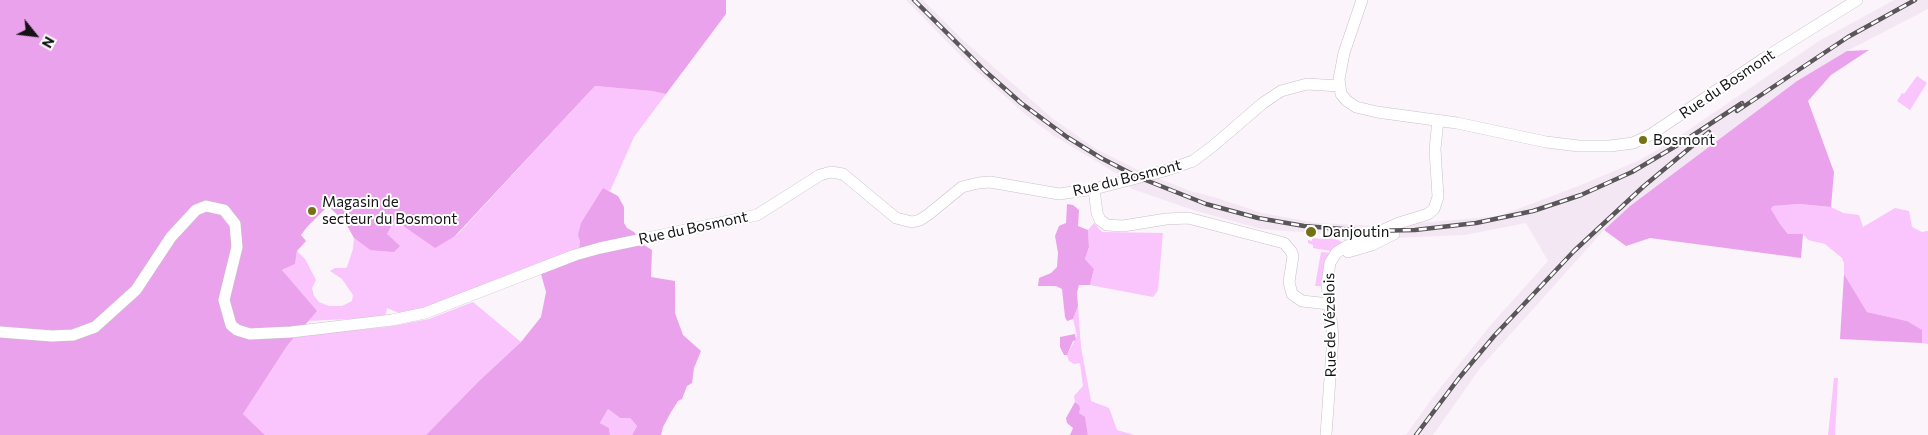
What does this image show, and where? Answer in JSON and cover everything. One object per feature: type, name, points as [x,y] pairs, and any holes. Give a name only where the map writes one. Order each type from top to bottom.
[{"type":"street","points":[[1339,86],[1344,53],[1362,0]]},
{"type":"street","name":"Rue du Bosmont","points":[[0,332],[52,336],[73,335],[95,327],[136,290],[171,237],[196,210],[206,206],[224,210],[235,224],[237,247],[224,300],[231,324],[237,330],[250,334],[291,332],[381,321],[425,313],[575,255],[757,215],[820,175],[831,172],[843,174],[896,218],[912,222],[930,214],[946,199],[969,184],[990,182],[1059,194],[1094,190],[1192,161],[1213,146],[1262,103],[1281,91],[1313,84],[1339,86],[1344,98],[1356,107],[1377,112],[1438,120],[1527,139],[1563,144],[1610,146],[1633,143],[1643,140],[1766,57],[1857,0]]},
{"type":"street","points":[[1328,269],[1343,254],[1382,240],[1423,219],[1436,205],[1438,197],[1435,148],[1438,120]]},
{"type":"street","points":[[1094,190],[1097,213],[1100,220],[1107,225],[1123,226],[1166,219],[1188,218],[1284,243],[1292,250],[1293,256],[1290,282],[1292,294],[1302,301],[1329,304]]},
{"type":"street","name":"Rue de Vézelois","points":[[1326,435],[1333,336],[1327,284],[1328,269],[1334,255],[1338,251],[1398,223],[1428,214]]},
{"type":"shaded area","points":[[0,0],[726,0],[726,14],[666,94],[595,86],[455,236],[435,248],[395,220],[387,234],[400,246],[394,252],[370,250],[354,238],[345,222],[328,206],[301,235],[306,241],[297,251],[295,264],[282,270],[317,311],[287,346],[243,414],[265,435],[0,435]]},
{"type":"shaded area","points":[[906,0],[923,0],[964,41],[1052,118],[1096,149],[1136,169],[1190,191],[1262,213],[1317,223],[1384,226],[1499,216],[1581,185],[1642,159],[1681,135],[1819,41],[1894,0],[1928,0],[1928,9],[1847,51],[1797,81],[1630,206],[1604,230],[1481,367],[1433,435],[1406,435],[1433,397],[1489,327],[1548,261],[1526,223],[1465,235],[1344,240],[1327,234],[1261,229],[1193,210],[1132,189],[1119,175],[1054,136],[1026,115],[972,67]]},
{"type":"shaded area","points":[[1869,50],[1831,75],[1808,101],[1834,172],[1831,207],[1799,204],[1773,206],[1771,209],[1788,234],[1803,234],[1801,258],[1650,238],[1626,246],[1604,230],[1630,206],[1797,81],[1847,51]]},
{"type":"shaded area","points":[[1917,76],[1927,83],[1910,110],[1897,101]]},
{"type":"shaded area","points":[[595,86],[666,94],[634,137],[610,191],[603,189],[580,240],[579,249],[411,313],[401,314],[387,308],[385,317],[308,321],[316,311],[282,270],[295,264],[297,251],[305,259],[316,280],[312,288],[314,296],[319,302],[329,306],[342,306],[352,301],[353,295],[342,279],[330,271],[335,268],[347,267],[353,249],[354,238],[370,250],[387,234],[395,220],[456,236]]},
{"type":"shaded area","points":[[603,188],[618,196],[624,207],[624,223],[627,228],[634,232],[644,245],[652,250],[651,277],[675,281],[675,313],[683,335],[701,351],[694,368],[692,383],[687,386],[682,399],[678,401],[671,412],[661,435],[632,435],[637,426],[630,418],[620,418],[608,409],[600,423],[609,428],[610,435],[426,435],[479,381],[521,342],[541,317],[546,292],[541,274],[578,257],[580,241],[578,235],[581,223]]},
{"type":"shaded area","points":[[1067,204],[1073,205],[1079,210],[1078,226],[1088,230],[1089,247],[1085,259],[1094,269],[1090,285],[1079,285],[1077,293],[1078,306],[1073,319],[1067,321],[1062,289],[1056,286],[1038,286],[1039,278],[1051,273],[1057,267],[1058,253],[1055,236],[1059,226],[1066,223]]},
{"type":"shaded area","points":[[1799,204],[1831,207],[1843,213],[1859,215],[1863,227],[1895,208],[1909,211],[1912,227],[1922,232],[1928,231],[1928,344],[1922,343],[1921,330],[1907,321],[1867,312],[1844,274],[1842,258],[1825,244],[1808,240],[1803,234],[1788,234],[1771,209],[1773,206]]},
{"type":"shaded area","points":[[1094,223],[1102,232],[1163,233],[1158,290],[1153,297],[1090,285],[1094,269],[1085,259],[1089,247],[1088,230]]},
{"type":"shaded area","points":[[1323,236],[1344,243],[1331,251],[1313,248],[1313,245],[1308,243],[1308,240],[1312,241],[1312,238],[1322,239]]},
{"type":"shaded area","points":[[1321,252],[1332,253],[1322,286],[1315,286]]},
{"type":"shaded area","points":[[1844,274],[1867,312],[1907,321],[1922,330],[1922,343],[1840,339]]},
{"type":"shaded area","points":[[473,302],[521,342],[479,381],[426,435],[265,435],[243,414],[287,346],[296,336],[387,327],[429,319]]},
{"type":"shaded area","points":[[1078,306],[1081,347],[1091,401],[1109,408],[1117,430],[1134,435],[1088,435],[1085,418],[1079,413],[1079,405],[1075,402],[1074,396],[1083,386],[1080,363],[1074,364],[1069,361],[1067,355],[1077,336],[1073,319]]},
{"type":"shaded area","points":[[1075,334],[1076,340],[1073,341],[1067,355],[1064,355],[1060,347],[1060,337]]},
{"type":"shaded area","points":[[1834,378],[1838,378],[1835,435],[1828,435]]},
{"type":"shaded area","points":[[1075,402],[1079,405],[1079,413],[1085,417],[1088,435],[1070,435],[1073,428],[1067,423],[1066,418]]},
{"type":"shaded area","points":[[608,409],[620,418],[630,418],[637,426],[632,435],[610,435],[609,428],[600,423]]},
{"type":"railway","points":[[914,0],[985,71],[1021,103],[1067,137],[1101,158],[1138,177],[1206,204],[1258,218],[1304,226],[1368,231],[1415,230],[1476,223],[1533,211],[1581,195],[1632,172],[1742,103]]},
{"type":"railway","points":[[1737,111],[1848,37],[1915,0]]},
{"type":"railway","points":[[1416,435],[1459,378],[1495,335],[1574,251],[1644,186],[1709,132]]},
{"type":"place","name":"Bosmont","points":[[1643,140]]},
{"type":"place","name":"Magasin de secteur du Bosmont","points":[[312,211]]},
{"type":"place","name":"Danjoutin","points":[[1311,232]]}]
